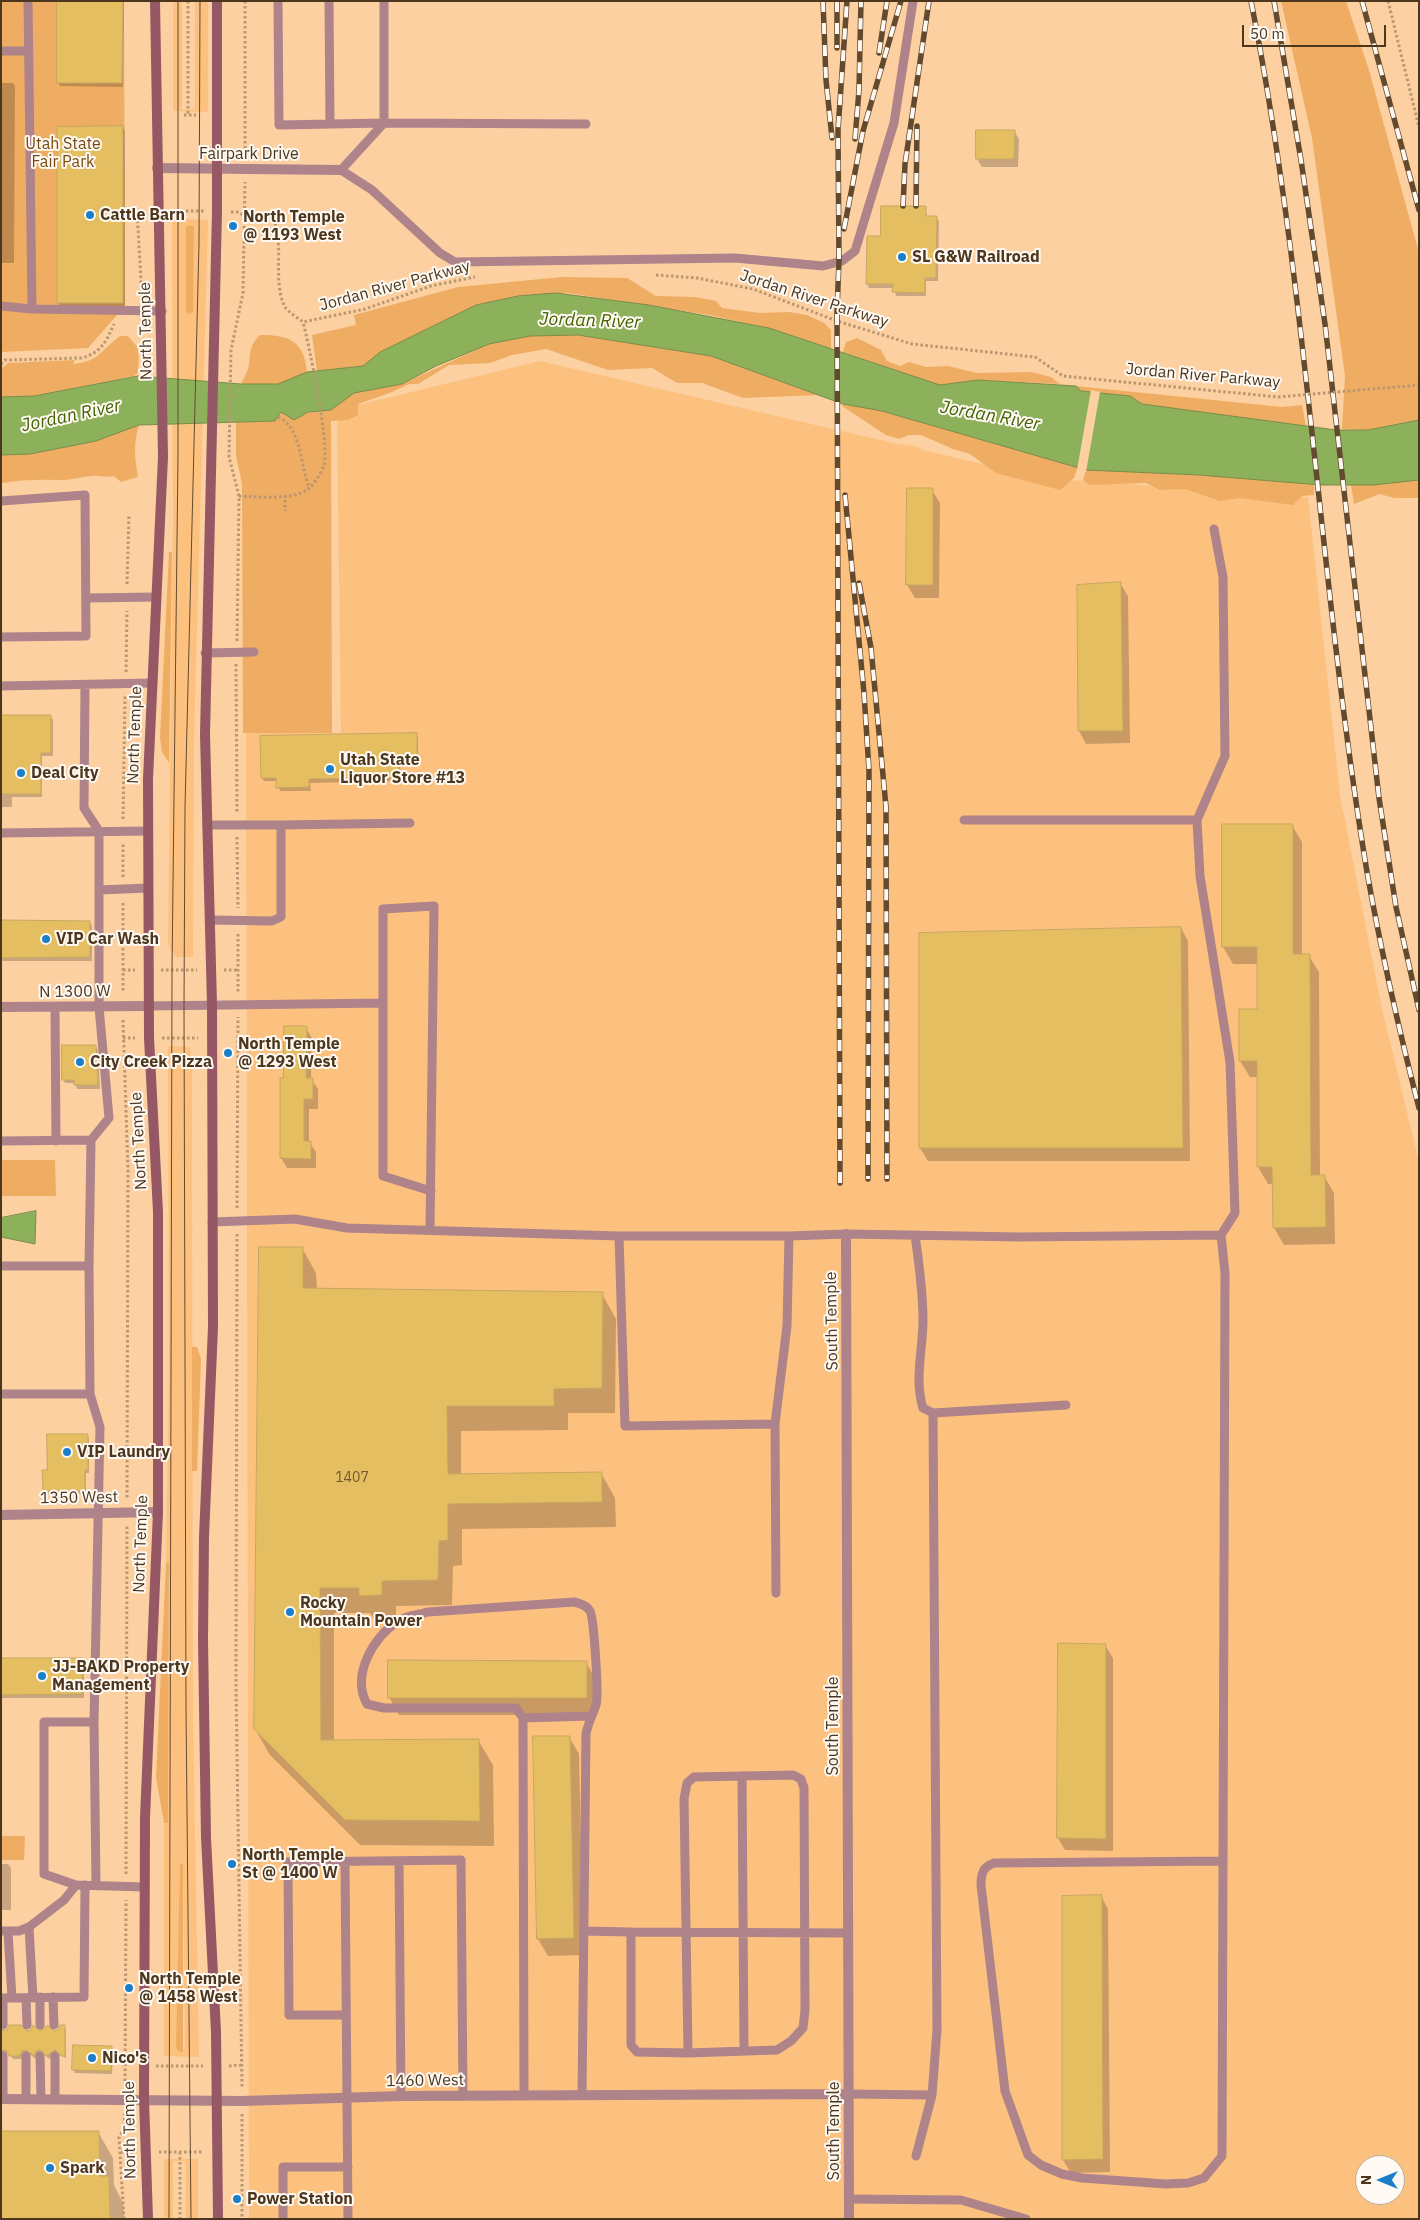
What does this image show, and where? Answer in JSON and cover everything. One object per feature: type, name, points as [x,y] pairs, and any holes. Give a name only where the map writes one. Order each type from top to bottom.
[{"type":"main road","name":"North Temple","points":[[148,2219],[144,2100],[144,1887],[145,1818],[158,1512],[158,1212],[148,1006],[148,831],[152,683],[163,457],[162,311],[157,211],[155,1]]},
{"type":"main road","points":[[217,1],[217,211],[205,653],[207,825],[212,970],[213,1326],[204,1536],[204,1748],[218,2101],[218,2219]]},
{"type":"street","name":"Fairpark Drive","points":[[157,168],[341,170]]},
{"type":"street","name":"N 1300 W","points":[[1,1007],[148,1006]]},
{"type":"street","name":"South Temple","points":[[846,1234],[849,2219]]},
{"type":"street","name":"1350 West","points":[[1,1515],[158,1512]]},
{"type":"street","name":"1460 West","points":[[2,2100],[218,2101],[401,2096],[850,2094]]},
{"type":"lane","points":[[28,1],[32,309]]},
{"type":"lane","points":[[278,1],[279,125],[384,123],[586,124]]},
{"type":"lane","points":[[329,1],[330,124]]},
{"type":"lane","points":[[384,1],[384,123],[341,170],[372,190],[440,253],[455,262],[735,258],[823,266],[842,261],[855,251],[894,123],[913,1]]},
{"type":"lane","points":[[1,51],[29,51]]},
{"type":"lane","points":[[1,306],[32,309],[162,311]]},
{"type":"lane","points":[[1,501],[85,495],[87,598],[86,636],[1,637]]},
{"type":"lane","points":[[1214,529],[1223,577],[1225,756],[1197,820],[1200,876],[1230,1062],[1235,1213],[1221,1235],[1225,1273],[1222,2156],[1204,2178],[1188,2183],[1138,2183],[1082,2178],[1062,2174],[1041,2165],[1028,2155],[1005,2091],[981,1874],[986,1866],[994,1863],[1222,1862]]},
{"type":"lane","points":[[87,598],[156,597]]},
{"type":"lane","points":[[205,653],[254,652]]},
{"type":"lane","points":[[1,686],[152,683]]},
{"type":"lane","points":[[85,685],[84,808],[99,831],[99,1007],[109,1118],[91,1140],[89,1266],[90,1394],[100,1427],[96,1513],[94,1722],[96,1885]]},
{"type":"lane","points":[[964,820],[1197,820]]},
{"type":"lane","points":[[207,825],[410,824]]},
{"type":"lane","points":[[210,920],[272,921],[281,917],[281,825]]},
{"type":"lane","points":[[1,833],[148,831]]},
{"type":"lane","points":[[99,890],[148,888]]},
{"type":"lane","points":[[430,1230],[431,1191],[434,906],[383,909],[383,1176],[431,1191]]},
{"type":"lane","points":[[148,1006],[383,1003]]},
{"type":"lane","points":[[55,1008],[56,1141]]},
{"type":"lane","points":[[1,1141],[91,1140]]},
{"type":"lane","points":[[212,1222],[295,1220],[347,1228],[619,1236],[846,1234],[1019,1237],[1221,1235]]},
{"type":"lane","points":[[915,1235],[923,1320],[920,1399],[923,1408],[933,1413],[1066,1405]]},
{"type":"lane","points":[[619,1236],[625,1426],[774,1424]]},
{"type":"lane","points":[[776,1593],[774,1424],[787,1326],[789,1236]]},
{"type":"lane","points":[[1,1266],[89,1266]]},
{"type":"lane","points":[[1,1394],[90,1394]]},
{"type":"lane","points":[[916,2156],[932,2095],[937,2030],[933,1413]]},
{"type":"lane","points":[[524,2095],[523,1718],[516,1708],[384,1708],[367,1704],[362,1696],[361,1677],[367,1659],[379,1638],[399,1620],[407,1617],[428,1612],[574,1602],[582,1604],[590,1611],[594,1632],[597,1703],[590,1716],[586,1734],[582,2095]]},
{"type":"lane","points":[[523,1718],[590,1716]]},
{"type":"lane","points":[[94,1722],[44,1722],[44,1874],[81,1885],[144,1887]]},
{"type":"lane","points":[[632,1932],[631,2045],[636,2052],[688,2054],[777,2050],[792,2041],[803,2028],[805,2010],[803,1932],[804,1788],[801,1779],[793,1775],[742,1776],[694,1778],[687,1783],[684,1799],[688,2054]]},
{"type":"lane","points":[[742,1776],[744,2051]]},
{"type":"lane","points":[[346,2015],[289,2015],[288,1862],[460,1860],[463,2096]]},
{"type":"lane","points":[[399,1861],[401,2096]]},
{"type":"lane","points":[[345,1862],[348,2219]]},
{"type":"lane","points":[[3,2025],[5,1931],[29,1927],[81,1885]]},
{"type":"lane","points":[[5,1998],[84,1997],[81,1885]]},
{"type":"lane","points":[[29,1927],[33,1998],[40,2025]]},
{"type":"lane","points":[[584,1931],[848,1932]]},
{"type":"lane","points":[[27,2025],[33,1998]]},
{"type":"lane","points":[[53,1998],[54,2025]]},
{"type":"lane","points":[[2,2100],[3,2056]]},
{"type":"lane","points":[[26,2056],[26,2099]]},
{"type":"lane","points":[[40,2056],[42,2099]]},
{"type":"lane","points":[[55,2056],[55,2099]]},
{"type":"lane","points":[[850,2094],[932,2095]]},
{"type":"lane","points":[[283,2219],[283,2167],[348,2167]]},
{"type":"lane","points":[[849,2199],[961,2200],[1026,2219]]},
{"type":"path","points":[[188,1],[186,115],[196,115]]},
{"type":"path","points":[[245,1],[245,133]]},
{"type":"path","points":[[1388,1],[1419,128]]},
{"type":"path","points":[[123,970],[238,970],[236,652],[239,496],[229,457],[231,350],[243,293],[244,206]]},
{"type":"path","name":"Jordan River Parkway","points":[[143,310],[137,211],[217,211],[239,212],[244,216],[270,215],[276,222],[278,278],[285,308],[303,322],[365,309],[431,286],[482,276]]},
{"type":"path","name":"Jordan River Parkway","points":[[648,274],[697,278],[753,289],[855,327],[912,344],[1035,357],[1063,376],[1278,397],[1419,385]]},
{"type":"path","points":[[239,496],[260,498],[299,494],[310,488],[324,465],[324,432],[308,338],[303,322]]},
{"type":"path","points":[[1,364],[5,360],[81,358],[91,356],[104,346],[114,325]]},
{"type":"path","points":[[278,417],[287,421],[298,446],[302,466],[310,488]]},
{"type":"path","points":[[285,495],[285,510]]},
{"type":"path","points":[[123,983],[123,831],[128,515]]},
{"type":"path","points":[[238,1026],[236,1686],[240,2067]]},
{"type":"path","points":[[126,2067],[128,1171],[123,1038],[238,1038]]},
{"type":"path","points":[[173,2066],[188,2066]]},
{"type":"path","points":[[124,2129],[119,2137],[124,2219]]},
{"type":"path","points":[[242,2133],[242,2219]]},
{"type":"path","points":[[121,2152],[130,2152]]},
{"type":"path","points":[[180,2219],[178,2152],[187,2152]]},
{"type":"path","points":[[233,2152],[242,2152]]},
{"type":"shaded area","points":[[173,1],[182,1],[182,110],[195,109],[195,1],[208,1],[208,112],[173,111]]},
{"type":"shaded area","points":[[172,218],[208,220],[194,740],[193,957],[175,957],[168,944],[173,521]]},
{"type":"shaded area","points":[[540,361],[893,443],[919,447],[923,450],[1042,478],[1308,497],[1340,795],[1381,1004],[1419,1162],[1419,2219],[249,2219],[246,730],[341,733],[337,410]]},
{"type":"shaded area","points":[[168,1046],[190,1047],[192,1067],[193,1720],[199,2057],[164,2056],[164,1823],[168,1822],[169,1564],[166,1563],[169,1359]],"holes":[[[180,1865],[183,1865],[185,2049],[178,2051]]]},
{"type":"shaded area","points":[[164,2159],[198,2159],[198,2219],[186,2219],[186,2161],[173,2161],[173,2219],[164,2219]]},
{"type":"green space","name":"Utah State Fair Park","points":[[1,1],[124,1],[125,306],[88,348],[1,352]]},
{"type":"green space","points":[[1281,1],[1346,1],[1369,70],[1419,253],[1419,420],[1368,430],[1342,429],[1345,376],[1312,138]]},
{"type":"green space","points":[[188,225],[194,226],[193,312],[189,314],[186,312],[186,227]]},
{"type":"green space","points":[[562,277],[627,278],[656,296],[696,297],[716,301],[722,308],[760,313],[789,312],[807,315],[824,323],[831,330],[831,348],[769,328],[709,315],[568,293],[518,296],[476,305],[380,352],[363,366],[317,371],[312,335],[356,325],[354,315],[458,287]]},
{"type":"green space","points":[[260,335],[280,336],[294,342],[303,353],[307,372],[278,384],[241,384],[248,369],[252,345]]},
{"type":"green space","points":[[578,335],[711,356],[818,395],[743,398],[702,383],[677,383],[652,368],[608,370],[546,349],[512,355],[490,363],[449,365],[418,384],[409,384],[358,404],[358,415],[348,420],[331,421],[332,733],[243,733],[242,484],[236,456],[236,422],[274,421],[281,412],[294,420],[308,412],[331,410],[354,392],[402,384],[489,344],[530,336]]},
{"type":"green space","points":[[120,336],[128,336],[139,349],[138,373],[134,376],[34,396],[1,397],[1,369],[8,363],[75,360],[73,364],[82,363],[94,358]]},
{"type":"green space","points":[[857,338],[881,350],[887,361],[900,366],[909,362],[926,367],[948,366],[977,373],[1031,372],[1051,377],[1060,384],[978,380],[940,385],[843,352],[846,342]]},
{"type":"green space","points":[[1076,386],[1282,407],[1302,405],[1306,426],[1142,404],[1130,396],[1081,391]]},
{"type":"green space","points":[[843,404],[882,411],[1078,467],[1074,478],[1060,490],[996,473],[970,454],[921,435],[909,435],[899,439],[886,435],[842,406]]},
{"type":"green space","points":[[139,425],[135,451],[138,477],[121,482],[114,476],[94,476],[65,480],[29,480],[1,483],[1,455],[96,441]]},
{"type":"green space","points":[[1086,470],[1199,475],[1314,484],[1314,495],[1302,496],[1293,505],[1239,498],[1220,501],[1185,489],[1160,490],[1146,483],[1090,485],[1083,480]]},
{"type":"green space","points":[[1419,480],[1419,498],[1394,498],[1380,494],[1354,504],[1351,485]]},
{"type":"green space","points":[[169,552],[172,552],[169,763],[162,752],[160,738]]},
{"type":"green space","points":[[1,1160],[55,1160],[56,1196],[1,1196]]},
{"type":"green space","points":[[192,1347],[197,1347],[201,1359],[197,1471],[192,1471]]},
{"type":"green space","points":[[166,1563],[169,1563],[168,1823],[164,1823],[156,1777]]},
{"type":"green space","points":[[1,1836],[25,1836],[24,1860],[1,1860]]},
{"type":"green space","points":[[180,1864],[183,1865],[183,2052],[178,2051],[176,2048]]},
{"type":"water","name":"Jordan River","points":[[556,293],[649,305],[769,328],[940,385],[978,380],[1076,386],[1081,391],[1130,396],[1142,404],[1336,430],[1368,430],[1419,420],[1419,480],[1373,485],[1321,485],[1199,475],[1086,470],[882,411],[843,404],[711,356],[578,335],[530,336],[489,344],[436,366],[402,384],[354,393],[331,410],[308,412],[294,420],[281,412],[275,421],[139,425],[96,441],[30,454],[1,455],[1,397],[34,396],[138,376],[241,384],[278,384],[307,372],[363,366],[380,352],[476,305],[518,296]]},
{"type":"water","points":[[36,1211],[35,1244],[1,1237],[1,1218]]},
{"type":"pier","points":[[1091,390],[1100,392],[1086,472],[1077,470]]},
{"type":"building","points":[[57,1],[123,1],[122,83],[57,83]]},
{"type":"building","name":"Cattle Barn","points":[[123,126],[123,303],[57,303],[57,127]]},
{"type":"building","points":[[976,130],[1015,130],[1014,159],[976,159]]},
{"type":"building","name":"SL G&W Railroad","points":[[881,206],[926,206],[926,216],[937,216],[936,278],[925,278],[925,293],[892,292],[893,284],[866,284],[867,236],[880,236]]},
{"type":"building","points":[[907,488],[933,488],[933,585],[906,585]]},
{"type":"building","points":[[1121,582],[1123,731],[1078,731],[1077,585]]},
{"type":"building","name":"Deal City","points":[[1,715],[51,715],[51,753],[41,753],[41,794],[1,794]]},
{"type":"building","name":"Utah State Liquor Store #13","points":[[417,733],[417,760],[399,760],[399,778],[309,779],[309,787],[276,788],[276,778],[261,778],[260,736]]},
{"type":"building","points":[[1222,824],[1293,824],[1293,954],[1310,954],[1311,1175],[1325,1175],[1326,1227],[1273,1228],[1272,1167],[1257,1167],[1257,1061],[1239,1061],[1239,1009],[1257,1009],[1257,947],[1222,947]]},
{"type":"building","name":"VIP Car Wash","points":[[1,920],[90,921],[90,957],[1,958]]},
{"type":"building","points":[[1181,927],[1183,1148],[919,1148],[919,933]]},
{"type":"building","points":[[284,1026],[307,1026],[306,1078],[313,1078],[313,1099],[304,1099],[304,1141],[311,1141],[311,1159],[280,1158],[280,1078],[283,1078]]},
{"type":"building","name":"City Creek Pizza","points":[[62,1045],[96,1045],[98,1085],[74,1085],[74,1080],[62,1080]]},
{"type":"building","points":[[259,1247],[303,1247],[303,1288],[603,1292],[602,1388],[554,1389],[554,1406],[447,1406],[448,1474],[602,1472],[602,1502],[448,1504],[448,1540],[439,1541],[438,1580],[382,1581],[382,1595],[359,1596],[359,1588],[320,1588],[321,1740],[479,1739],[480,1821],[345,1820],[254,1729]]},
{"type":"building","name":"VIP Laundry","points":[[47,1434],[88,1434],[88,1470],[85,1470],[85,1491],[43,1491],[42,1470],[47,1470]]},
{"type":"building","points":[[1058,1643],[1106,1644],[1106,1839],[1057,1838]]},
{"type":"building","name":"JJ-BAKD Property Management","points":[[1,1658],[82,1658],[82,1694],[1,1695]]},
{"type":"building","points":[[388,1660],[587,1661],[587,1698],[388,1698]]},
{"type":"building","points":[[533,1736],[570,1736],[574,1938],[537,1939]]},
{"type":"building","points":[[1102,1895],[1103,2159],[1062,2160],[1062,1896]]},
{"type":"building","points":[[9,2025],[21,2025],[27,2031],[31,2030],[33,2025],[40,2031],[48,2025],[54,2031],[58,2030],[60,2025],[65,2025],[65,2056],[61,2056],[55,2050],[46,2056],[40,2050],[36,2051],[34,2056],[26,2050],[22,2051],[20,2056],[9,2056],[7,2051],[1,2050],[1,2031],[7,2030]]},
{"type":"building","name":"Nico's","points":[[73,2045],[112,2046],[111,2071],[72,2070]]},
{"type":"building","name":"Spark","points":[[1,2131],[99,2131],[100,2176],[109,2176],[110,2219],[1,2219]]},
{"type":"tram line","points":[[169,2219],[172,970],[178,456],[178,1]]},
{"type":"tram line","points":[[191,2219],[186,1709],[184,1005],[185,807],[199,243],[200,1]]},
{"type":"railway","points":[[823,1],[826,80],[832,138]]},
{"type":"railway","points":[[837,1],[837,48]]},
{"type":"railway","points":[[840,1183],[838,130],[847,1]]},
{"type":"railway","points":[[855,139],[859,90],[861,1]]},
{"type":"railway","points":[[879,53],[887,1]]},
{"type":"railway","points":[[844,229],[863,131],[901,1]]},
{"type":"railway","points":[[903,206],[905,164],[929,1]]},
{"type":"railway","points":[[1251,1],[1270,109],[1286,218],[1337,654],[1367,872],[1378,931],[1419,1108]]},
{"type":"railway","points":[[1274,1],[1301,160],[1325,324],[1379,798],[1396,907],[1419,1010]]},
{"type":"railway","points":[[1362,1],[1419,210]]},
{"type":"railway","points":[[916,206],[917,126]]},
{"type":"railway","points":[[845,495],[864,693],[869,770],[868,1179]]},
{"type":"railway","points":[[859,583],[871,648],[886,807],[887,1179]]},
{"type":"place","name":"Cattle Barn","points":[[90,215]]},
{"type":"place","name":"North Temple @ 1193 West","points":[[233,226]]},
{"type":"place","name":"SL G&W Railroad","points":[[902,257]]},
{"type":"place","name":"Utah State Liquor Store #13","points":[[330,769]]},
{"type":"place","name":"Deal City","points":[[21,773]]},
{"type":"place","name":"VIP Car Wash","points":[[46,939]]},
{"type":"place","name":"North Temple @ 1293 West","points":[[228,1053]]},
{"type":"place","name":"City Creek Pizza","points":[[80,1062]]},
{"type":"place","name":"VIP Laundry","points":[[67,1452]]},
{"type":"place","name":"Rocky Mountain Power","points":[[290,1612]]},
{"type":"place","name":"JJ-BAKD Property Management","points":[[42,1676]]},
{"type":"place","name":"North Temple St @ 1400 W","points":[[232,1864]]},
{"type":"place","name":"North Temple @ 1458 West","points":[[129,1988]]},
{"type":"place","name":"Nico's","points":[[92,2058]]},
{"type":"place","name":"Spark","points":[[50,2168]]},
{"type":"place","name":"Power Station","points":[[237,2199]]}]
